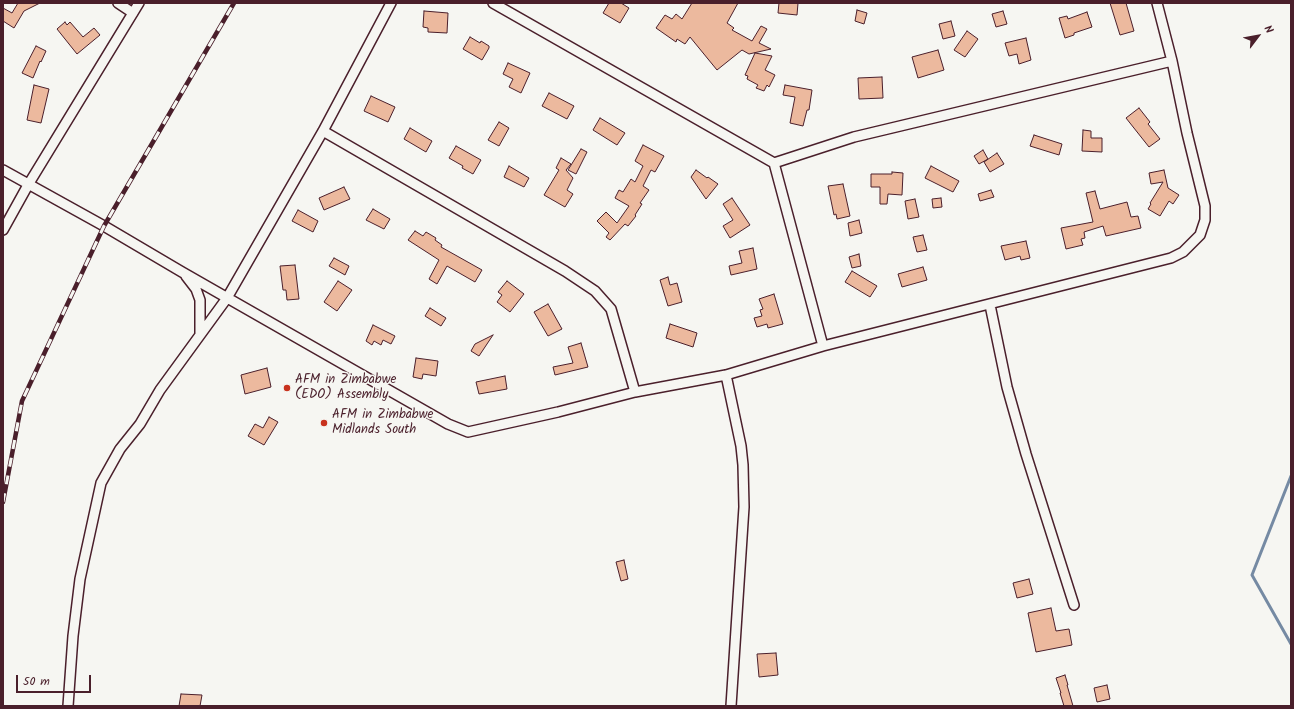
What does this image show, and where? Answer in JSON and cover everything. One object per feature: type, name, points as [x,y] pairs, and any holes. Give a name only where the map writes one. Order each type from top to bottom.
[{"type":"street","points":[[118,3],[133,13]]},
{"type":"street","points":[[3,230],[28,185],[139,3]]},
{"type":"street","points":[[68,706],[73,636],[80,579],[101,483],[120,449],[140,424],[160,390],[200,333],[227,298],[323,131],[391,3]]},
{"type":"street","points":[[493,3],[774,163],[822,346]]},
{"type":"street","points":[[3,170],[104,226],[448,424],[468,432],[558,412],[635,392],[726,376],[822,346],[1171,258],[1183,252],[1200,235],[1205,220],[1205,206],[1158,3]]},
{"type":"street","points":[[774,163],[854,137],[1172,61]]},
{"type":"street","points":[[323,131],[565,271],[595,291],[611,309],[635,392]]},
{"type":"street","points":[[182,272],[196,289],[200,300],[200,333]]},
{"type":"street","points":[[990,304],[1007,387],[1026,454],[1074,605]]},
{"type":"street","points":[[726,376],[741,446],[744,486],[744,507],[730,706]]},
{"type":"building","points":[[18,3],[40,3],[24,11],[14,28],[3,21],[3,8],[12,13]]},
{"type":"building","points":[[609,3],[621,3],[629,8],[620,23],[603,13]]},
{"type":"building","points":[[692,3],[738,3],[727,23],[734,28],[732,30],[752,41],[761,26],[767,29],[759,43],[771,49],[749,54],[742,50],[717,70],[690,37],[685,44],[677,39],[676,42],[656,28],[665,15],[672,19],[676,14],[682,19]]},
{"type":"building","points":[[779,3],[798,3],[797,15],[778,13]]},
{"type":"building","points":[[1110,3],[1126,3],[1134,31],[1120,35]]},
{"type":"building","points":[[857,10],[867,13],[864,24],[855,21]]},
{"type":"building","points":[[424,11],[448,13],[447,33],[428,32],[428,28],[423,27]]},
{"type":"building","points":[[1003,11],[1007,24],[996,27],[992,14]]},
{"type":"building","points":[[1087,12],[1092,27],[1074,33],[1074,35],[1065,38],[1059,18],[1067,16],[1068,19]]},
{"type":"building","points":[[951,21],[955,36],[943,39],[939,24]]},
{"type":"building","points":[[65,22],[67,25],[70,22],[83,37],[94,28],[100,35],[77,54],[57,29]]},
{"type":"building","points":[[967,31],[978,39],[965,57],[954,50]]},
{"type":"building","points":[[470,37],[489,46],[482,60],[463,49]]},
{"type":"building","points":[[1026,38],[1031,60],[1019,64],[1017,54],[1009,56],[1005,43]]},
{"type":"building","points":[[36,46],[46,51],[33,78],[22,73]]},
{"type":"building","points":[[938,50],[944,70],[918,78],[912,57]]},
{"type":"building","points":[[755,53],[772,56],[765,70],[775,75],[769,87],[767,85],[764,91],[756,88],[758,85],[747,79],[748,76],[745,75]]},
{"type":"building","points":[[508,63],[530,73],[521,93],[509,87],[513,79],[503,74]]},
{"type":"building","points":[[882,77],[883,98],[859,99],[858,78]]},
{"type":"building","points":[[34,85],[49,89],[41,123],[27,120]]},
{"type":"building","points":[[785,85],[812,90],[809,110],[807,110],[803,126],[790,123],[795,97],[783,95]]},
{"type":"building","points":[[549,93],[574,106],[567,119],[542,106]]},
{"type":"building","points":[[371,96],[395,107],[388,122],[364,111]]},
{"type":"building","points":[[1139,108],[1150,122],[1148,124],[1160,139],[1149,147],[1126,118]]},
{"type":"building","points":[[600,118],[625,133],[617,145],[593,130]]},
{"type":"building","points":[[499,122],[509,128],[499,146],[488,140]]},
{"type":"building","points":[[410,128],[432,141],[426,152],[404,139]]},
{"type":"building","points":[[1083,130],[1091,131],[1091,138],[1102,138],[1102,152],[1082,151]]},
{"type":"building","points":[[1034,135],[1062,144],[1059,155],[1030,146]]},
{"type":"building","points":[[643,145],[664,156],[655,172],[651,170],[643,186],[649,190],[640,203],[642,204],[635,215],[636,216],[628,226],[625,224],[610,240],[606,237],[609,233],[597,221],[606,212],[617,223],[629,206],[615,198],[619,190],[623,192],[631,179],[635,182],[643,166],[635,161]]},
{"type":"building","points":[[456,146],[481,160],[473,174],[449,158]]},
{"type":"building","points":[[581,149],[587,152],[576,174],[568,170]]},
{"type":"building","points":[[983,150],[988,159],[979,164],[974,156]]},
{"type":"building","points":[[997,153],[1004,164],[990,172],[984,162]]},
{"type":"building","points":[[561,158],[571,164],[566,170],[573,178],[567,190],[573,194],[565,207],[544,195],[559,170],[556,168]]},
{"type":"building","points":[[509,166],[529,178],[524,187],[504,177]]},
{"type":"building","points":[[931,166],[959,181],[953,192],[925,178]]},
{"type":"building","points":[[696,170],[718,184],[706,199],[691,177]]},
{"type":"building","points":[[1164,170],[1168,188],[1179,195],[1173,204],[1169,201],[1160,216],[1148,209],[1163,182],[1151,184],[1149,173]]},
{"type":"building","points":[[892,172],[903,173],[902,195],[888,194],[887,204],[880,204],[880,187],[871,187],[871,174],[892,174]]},
{"type":"building","points":[[843,184],[850,216],[837,219],[836,214],[834,215],[828,186]]},
{"type":"building","points":[[344,187],[350,199],[324,210],[319,198]]},
{"type":"building","points":[[991,190],[994,197],[980,201],[978,194]]},
{"type":"building","points":[[1095,191],[1100,209],[1127,202],[1131,217],[1138,216],[1141,228],[1106,236],[1103,226],[1084,232],[1085,238],[1081,239],[1083,245],[1066,249],[1061,228],[1093,222],[1086,193]]},
{"type":"building","points":[[732,198],[750,225],[730,238],[723,226],[733,220],[723,204]]},
{"type":"building","points":[[941,198],[942,207],[933,208],[932,199]]},
{"type":"building","points":[[915,199],[919,217],[908,219],[905,201]]},
{"type":"building","points":[[373,209],[390,219],[384,229],[366,220]]},
{"type":"building","points":[[298,210],[318,221],[313,232],[292,221]]},
{"type":"building","points":[[859,220],[862,233],[850,236],[848,223]]},
{"type":"building","points":[[415,231],[423,236],[426,232],[436,238],[435,240],[442,245],[441,247],[482,270],[475,282],[447,266],[437,284],[429,279],[439,260],[408,240]]},
{"type":"building","points":[[923,235],[927,250],[917,252],[913,237]]},
{"type":"building","points":[[1026,241],[1030,258],[1021,260],[1020,256],[1005,260],[1001,246]]},
{"type":"building","points":[[753,248],[757,269],[731,275],[729,266],[742,263],[739,251]]},
{"type":"building","points":[[859,254],[861,266],[852,268],[849,257]]},
{"type":"building","points":[[334,258],[349,266],[345,275],[329,266]]},
{"type":"building","points":[[295,265],[299,299],[287,300],[286,290],[283,290],[280,266]]},
{"type":"building","points":[[923,267],[927,280],[902,287],[898,274]]},
{"type":"building","points":[[852,271],[877,286],[870,297],[845,282]]},
{"type":"building","points":[[668,277],[670,285],[677,283],[682,302],[668,306],[660,280]]},
{"type":"building","points":[[338,281],[352,290],[337,311],[324,302]]},
{"type":"building","points":[[507,281],[524,294],[510,312],[497,302],[502,295],[498,292]]},
{"type":"building","points":[[774,294],[783,324],[768,328],[767,324],[757,327],[754,318],[762,316],[760,310],[763,309],[759,299]]},
{"type":"building","points":[[548,304],[562,329],[548,336],[534,312]]},
{"type":"building","points":[[430,308],[446,318],[441,326],[425,316]]},
{"type":"building","points":[[670,324],[697,333],[693,347],[666,338]]},
{"type":"building","points":[[373,325],[395,336],[391,344],[383,340],[381,345],[374,341],[372,345],[366,341]]},
{"type":"building","points":[[493,335],[479,356],[471,351],[475,344]]},
{"type":"building","points":[[581,343],[588,367],[555,375],[553,367],[573,363],[568,347]]},
{"type":"building","points":[[416,358],[438,361],[436,376],[423,374],[422,379],[413,377]]},
{"type":"building","points":[[267,368],[271,387],[245,394],[241,375]]},
{"type":"building","points":[[505,376],[507,389],[479,394],[476,382]]},
{"type":"building","points":[[269,417],[278,422],[264,445],[248,436],[255,424],[263,428]]},
{"type":"building","points":[[624,560],[628,579],[621,581],[616,562]]},
{"type":"building","points":[[1029,579],[1033,594],[1017,598],[1013,583]]},
{"type":"building","points":[[1051,608],[1056,631],[1069,629],[1072,645],[1036,652],[1028,613]]},
{"type":"building","points":[[776,653],[778,675],[759,677],[757,654]]},
{"type":"building","points":[[1065,675],[1073,706],[1064,706],[1056,678]]},
{"type":"building","points":[[1107,685],[1110,699],[1097,702],[1094,688]]},
{"type":"building","points":[[181,694],[202,695],[200,706],[179,706]]},
{"type":"waterway","points":[[1291,476],[1252,575],[1291,644]]},
{"type":"railway","points":[[3,502],[22,401],[104,226],[234,3]]},
{"type":"place","name":"AFM in Zimbabwe (EDO) Assembly","points":[[287,388]]},
{"type":"place","name":"AFM in Zimbabwe Midlands South","points":[[324,423]]}]
